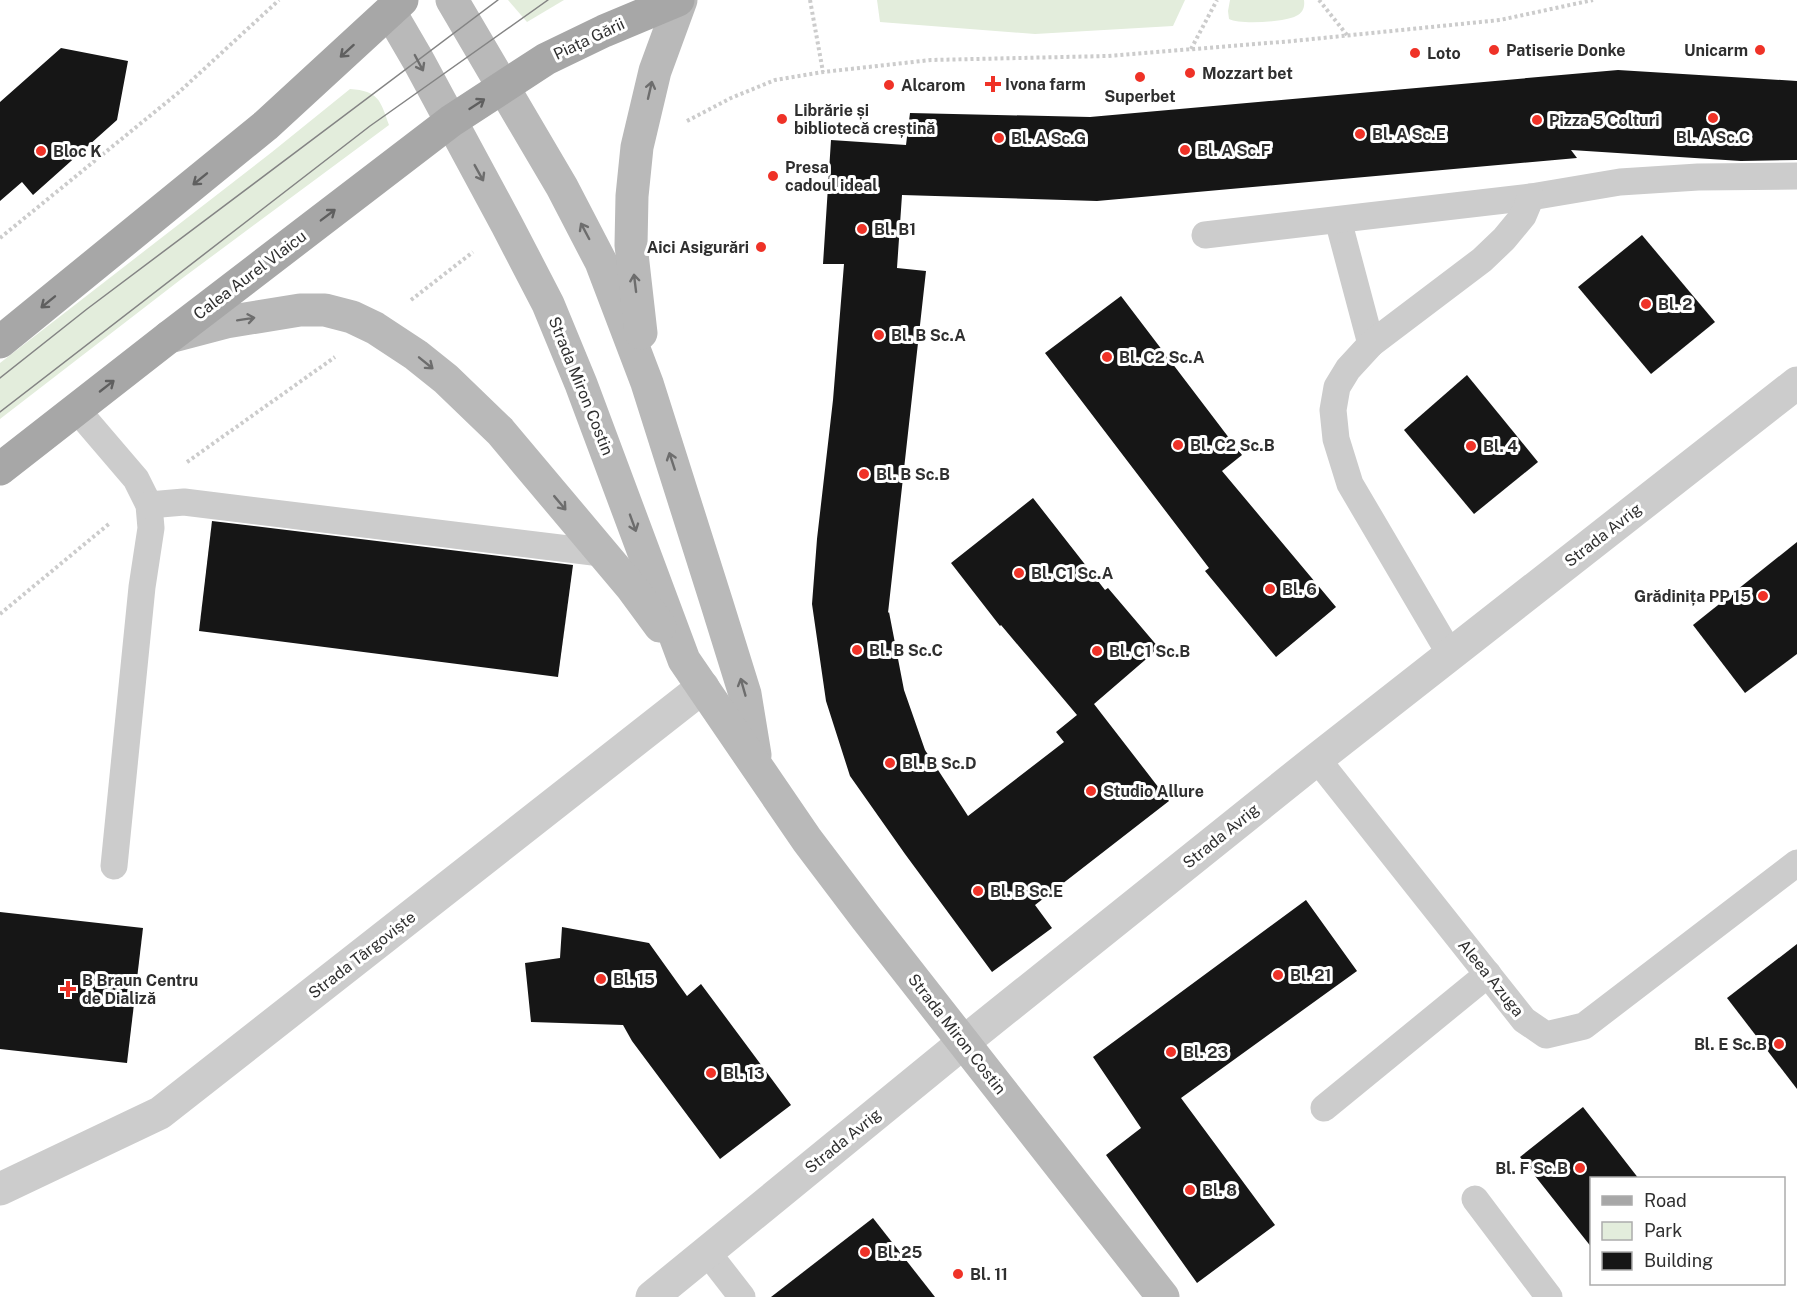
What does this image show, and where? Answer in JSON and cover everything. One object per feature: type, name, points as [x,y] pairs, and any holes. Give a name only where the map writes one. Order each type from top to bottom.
[{"type":"main road","name":"Strada Miron Costin","points":[[453,0],[562,187],[601,262],[647,382],[745,694],[757,765]]},
{"type":"main road","name":"Piața Gării","points":[[504,87],[546,59],[604,31],[679,0]]},
{"type":"main road","points":[[647,382],[631,245],[632,196],[637,147],[655,71],[679,0]]},
{"type":"main road","name":"Strada Miron Costin","points":[[396,6],[451,122],[548,304],[581,384],[684,660],[814,848],[1163,1297]]},
{"type":"main road","points":[[4,332],[265,126],[396,6]]},
{"type":"main road","name":"Calea Aurel Vlaicu","points":[[0,469],[451,122],[504,87]]},
{"type":"main road","points":[[169,337],[226,322],[300,310],[325,310],[352,316],[375,328],[416,355],[446,379],[500,431],[632,588],[684,660]]},
{"type":"street","name":"Strada Avrig","points":[[652,1297],[964,1042],[1317,759],[1797,383]]},
{"type":"street","name":"Strada Târgoviște","points":[[0,1189],[160,1113],[703,687]]},
{"type":"lane","points":[[1205,235],[1531,197],[1620,182],[1698,177],[1797,177]]},
{"type":"lane","points":[[1450,654],[1350,484],[1336,439],[1333,410],[1337,387],[1348,369],[1371,344],[1482,260],[1504,239],[1523,216],[1531,197]]},
{"type":"lane","points":[[1338,220],[1371,344]]},
{"type":"lane","points":[[77,410],[136,479],[149,505],[151,528],[142,587],[114,866]]},
{"type":"lane","points":[[149,505],[184,502],[602,553]]},
{"type":"lane","name":"Aleea Azuga","points":[[1317,759],[1524,1020],[1546,1035],[1584,1026],[1797,863]]},
{"type":"lane","points":[[1324,1108],[1488,974]]},
{"type":"lane","points":[[1475,1199],[1549,1297]]},
{"type":"lane","points":[[707,1252],[742,1297]]},
{"type":"path","points":[[0,238],[177,93],[279,0]]},
{"type":"path","points":[[810,0],[823,72],[932,60],[1107,56],[1347,36],[1500,20],[1593,0]]},
{"type":"path","points":[[1191,49],[1217,0]]},
{"type":"path","points":[[1318,0],[1347,36]]},
{"type":"green space","points":[[508,0],[564,0],[527,22]]},
{"type":"green space","points":[[877,0],[1185,0],[1173,26],[1035,34],[880,22]]},
{"type":"green space","points":[[1230,0],[1304,0],[1304,5],[1300,13],[1290,18],[1243,22],[1229,19]]},
{"type":"green space","points":[[350,89],[367,92],[377,98],[389,125],[184,277],[0,419],[0,363]]},
{"type":"building","name":"Bloc K","points":[[61,48],[128,61],[117,120],[33,195],[22,182],[0,201],[0,102]]},
{"type":"building","points":[[1618,70],[1797,81],[1797,160],[1741,161],[1571,150],[1577,158],[1097,201],[902,195],[897,268],[926,271],[888,613],[904,690],[925,750],[968,816],[1064,742],[1056,732],[1077,715],[1000,626],[951,563],[1033,498],[1105,590],[1108,588],[1159,648],[1094,704],[1169,801],[1035,905],[1052,928],[992,972],[850,776],[826,701],[812,604],[844,264],[823,264],[831,140],[906,145],[910,113],[1090,117]]},
{"type":"building","name":"Bl. 2","points":[[1642,235],[1715,322],[1651,374],[1578,287]]},
{"type":"building","points":[[1121,296],[1242,455],[1222,471],[1336,607],[1276,657],[1205,571],[1209,568],[1045,353]]},
{"type":"building","name":"Bl. 4","points":[[1467,375],[1538,462],[1474,514],[1404,430]]},
{"type":"building","points":[[212,521],[573,565],[558,677],[199,631]]},
{"type":"building","name":"Grădinița PP 15","points":[[1797,542],[1797,654],[1745,693],[1693,625]]},
{"type":"building","points":[[1306,900],[1357,971],[1181,1098],[1275,1225],[1197,1283],[1106,1155],[1141,1128],[1093,1057]]},
{"type":"building","name":"B Braun Centru de Dializă","points":[[0,912],[143,928],[127,1063],[0,1049]]},
{"type":"building","points":[[562,927],[649,943],[687,996],[701,984],[791,1105],[720,1159],[632,1041],[623,1025],[531,1022],[525,963],[560,958]]},
{"type":"building","name":"Bl. E Sc.B","points":[[1797,944],[1797,1089],[1727,998]]},
{"type":"building","name":"Bl. F Sc.B","points":[[1583,1107],[1637,1177],[1590,1177],[1590,1245],[1520,1157]]},
{"type":"building","name":"Bl. 25","points":[[873,1218],[935,1297],[771,1297]]},
{"type":"tram line","points":[[0,378],[87,309],[498,0]]},
{"type":"tram line","points":[[0,412],[370,126],[548,0]]},
{"type":"place","name":"Patiserie Donke","points":[[1494,50]]},
{"type":"place","name":"Unicarm","points":[[1760,50]]},
{"type":"place","name":"Loto","points":[[1415,53]]},
{"type":"place","name":"Mozzart bet","points":[[1190,73]]},
{"type":"place","name":"Superbet","points":[[1140,77]]},
{"type":"place","name":"Ivona farm","points":[[993,84]]},
{"type":"place","name":"Alcarom","points":[[889,85]]},
{"type":"place","name":"Bl. A Sc.C","points":[[1713,118]]},
{"type":"place","name":"Librărie și bibliotecă creștină","points":[[782,119]]},
{"type":"place","name":"Pizza 5 Colturi","points":[[1537,120]]},
{"type":"place","name":"Bl. A Sc.E","points":[[1360,134]]},
{"type":"place","name":"Bl. A Sc.G","points":[[999,138]]},
{"type":"place","name":"Bl. A Sc.F","points":[[1185,150]]},
{"type":"place","name":"Bloc K","points":[[41,151]]},
{"type":"place","name":"Presa cadoul ideal","points":[[773,176]]},
{"type":"place","name":"Bl. B1","points":[[862,229]]},
{"type":"place","name":"Aici Asigurări","points":[[761,247]]},
{"type":"place","name":"Bl. 2","points":[[1646,304]]},
{"type":"place","name":"Bl. B Sc.A","points":[[879,335]]},
{"type":"place","name":"Bl. C2 Sc.A","points":[[1107,357]]},
{"type":"place","name":"Bl. C2 Sc.B","points":[[1178,445]]},
{"type":"place","name":"Bl. 4","points":[[1471,446]]},
{"type":"place","name":"Bl. B Sc.B","points":[[864,474]]},
{"type":"place","name":"Bl. C1 Sc.A","points":[[1019,573]]},
{"type":"place","name":"Bl. 6","points":[[1270,589]]},
{"type":"place","name":"Grădinița PP 15","points":[[1763,596]]},
{"type":"place","name":"Bl. B Sc.C","points":[[857,650]]},
{"type":"place","name":"Bl. C1 Sc.B","points":[[1097,651]]},
{"type":"place","name":"Bl. B Sc.D","points":[[890,763]]},
{"type":"place","name":"Studio Allure","points":[[1091,791]]},
{"type":"place","name":"Bl. B Sc.E","points":[[978,891]]},
{"type":"place","name":"Bl. 21","points":[[1278,975]]},
{"type":"place","name":"Bl. 15","points":[[601,979]]},
{"type":"place","name":"B Braun Centru de Dializă","points":[[68,989]]},
{"type":"place","name":"Bl. E Sc.B","points":[[1779,1044]]},
{"type":"place","name":"Bl. 23","points":[[1171,1052]]},
{"type":"place","name":"Bl. 13","points":[[711,1073]]},
{"type":"place","name":"Bl. F Sc.B","points":[[1580,1168]]},
{"type":"place","name":"Bl. 8","points":[[1190,1190]]},
{"type":"place","name":"Bl. 25","points":[[865,1252]]},
{"type":"place","name":"Bl. 11","points":[[958,1274]]}]
